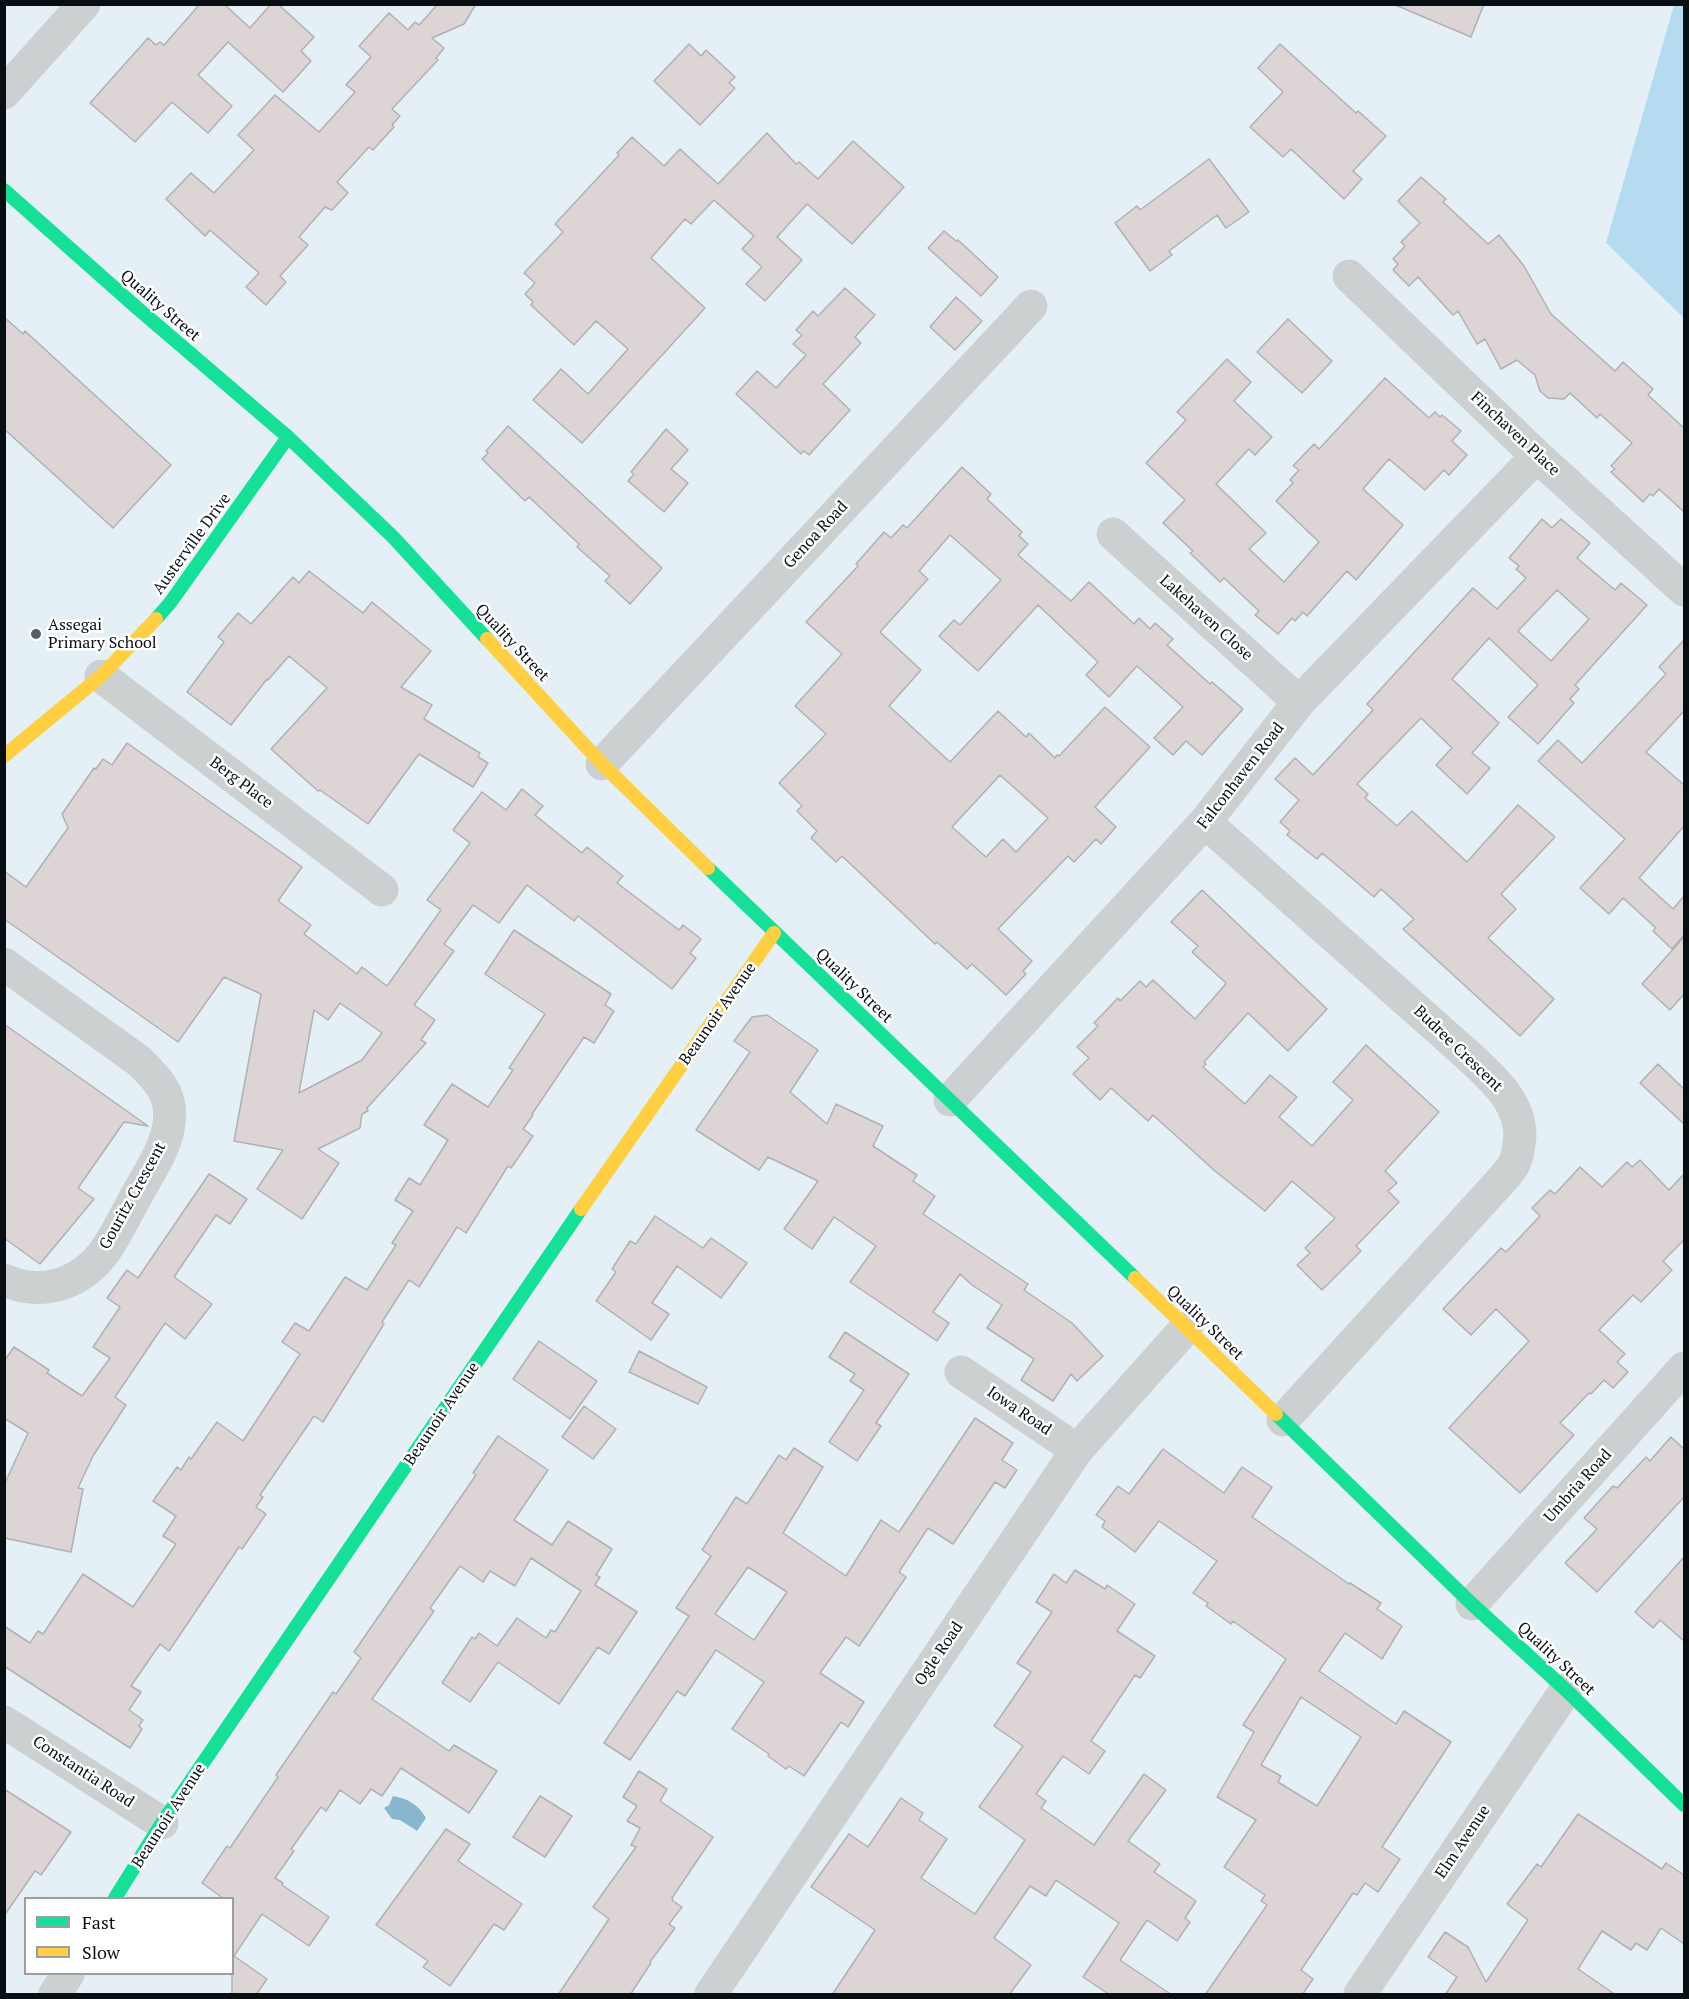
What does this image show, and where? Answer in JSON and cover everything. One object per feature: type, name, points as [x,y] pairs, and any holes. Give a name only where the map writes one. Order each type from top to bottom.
[{"type":"street","points":[[4,93],[84,4]]},
{"type":"street","name":"Quality Street","points":[[4,190],[288,437],[393,537],[602,764],[774,933],[1684,1805]]},
{"type":"street","name":"Finchaven Place","points":[[1349,276],[1537,456],[1684,590]]},
{"type":"street","name":"Genoa Road","points":[[602,764],[1031,306]]},
{"type":"street","name":"Austerville Drive","points":[[4,756],[101,676],[170,603],[288,437]]},
{"type":"street","name":"Falconhaven Road","points":[[950,1100],[1205,822],[1299,702],[1537,456]]},
{"type":"street","name":"Lakehaven Close","points":[[1113,534],[1299,702]]},
{"type":"street","name":"Berg Place","points":[[101,676],[382,890]]},
{"type":"street","name":"Budree Crescent","points":[[1205,822],[1472,1058],[1502,1088],[1515,1108],[1520,1124],[1520,1145],[1515,1163],[1499,1183],[1283,1420]]},
{"type":"street","name":"Beaunoir Avenue","points":[[116,1897],[162,1823],[626,1145],[774,933]]},
{"type":"street","name":"Gouritz Crescent","points":[[4,964],[139,1061],[156,1079],[168,1100],[170,1119],[163,1148],[105,1251],[85,1271],[64,1283],[42,1289],[16,1285],[4,1280]]},
{"type":"street","name":"Ogle Road","points":[[711,1995],[1077,1450],[1186,1328]]},
{"type":"street","name":"Umbria Road","points":[[1472,1604],[1684,1368]]},
{"type":"street","name":"Iowa Road","points":[[961,1372],[1077,1450]]},
{"type":"street","name":"Elm Avenue","points":[[1360,1995],[1566,1690]]},
{"type":"street","name":"Constantia Road","points":[[4,1722],[162,1823]]},
{"type":"street","points":[[55,1995],[67,1975]]},
{"type":"shaded area","points":[[1674,5],[1684,5],[1684,318],[1606,243]]},
{"type":"shaded area","points":[[393,1796],[412,1803],[423,1813],[426,1818],[417,1831],[400,1820],[392,1819],[384,1808],[389,1805]]},
{"type":"building","points":[[200,4],[224,4],[250,28],[271,4],[278,4],[314,37],[301,51],[311,61],[283,92],[228,42],[198,75],[232,106],[208,133],[172,102],[135,142],[90,103],[148,38],[156,45],[160,42],[164,45]]},
{"type":"building","points":[[438,4],[476,4],[464,24],[432,38],[444,48],[436,58],[438,60],[392,109],[400,116],[392,125],[394,127],[373,150],[369,147],[337,182],[348,193],[332,210],[325,207],[299,237],[308,245],[280,276],[286,282],[266,305],[246,287],[259,273],[210,230],[205,236],[166,199],[191,173],[214,193],[254,150],[238,135],[275,95],[319,132],[355,92],[346,85],[371,57],[359,46],[389,13],[408,30],[415,22],[419,25]]},
{"type":"building","points":[[1393,4],[1484,4],[1471,37]]},
{"type":"building","points":[[689,44],[701,56],[706,50],[735,77],[729,83],[735,88],[700,125],[654,81]]},
{"type":"building","points":[[1280,44],[1356,113],[1358,111],[1386,136],[1353,171],[1362,179],[1344,199],[1291,149],[1283,157],[1250,127],[1283,92],[1258,68]]},
{"type":"building","points":[[767,133],[796,164],[799,162],[818,179],[853,141],[904,187],[852,244],[807,204],[777,237],[802,260],[765,301],[746,284],[762,267],[742,249],[754,236],[714,200],[691,224],[685,219],[651,258],[705,308],[582,443],[533,400],[561,369],[588,394],[628,349],[596,321],[574,345],[531,305],[533,302],[525,294],[535,283],[524,273],[563,232],[555,224],[619,155],[617,153],[632,137],[664,166],[680,149],[718,184]]},
{"type":"building","points":[[1209,159],[1249,212],[1226,228],[1217,215],[1169,251],[1172,255],[1150,271],[1115,223],[1137,206],[1140,210]]},
{"type":"building","points":[[1421,177],[1446,199],[1443,202],[1488,244],[1499,235],[1524,266],[1551,314],[1615,371],[1623,362],[1653,389],[1648,395],[1684,428],[1684,512],[1659,489],[1643,502],[1611,472],[1615,469],[1611,466],[1632,443],[1600,414],[1597,418],[1570,393],[1564,399],[1548,398],[1540,391],[1535,375],[1517,360],[1501,369],[1485,339],[1477,344],[1458,311],[1453,315],[1418,277],[1409,286],[1393,270],[1398,264],[1393,259],[1405,246],[1401,242],[1420,223],[1398,201]]},
{"type":"building","points":[[944,231],[956,241],[958,240],[998,277],[981,296],[928,248]]},
{"type":"building","points":[[845,288],[875,315],[855,337],[861,343],[823,384],[850,410],[809,455],[804,451],[801,454],[736,394],[757,371],[776,388],[806,355],[793,344],[802,335],[796,330],[813,311],[818,316]]},
{"type":"building","points":[[956,297],[982,321],[955,350],[930,327]]},
{"type":"building","points":[[4,317],[23,334],[25,331],[171,465],[113,528],[4,429]]},
{"type":"building","points":[[1288,319],[1332,361],[1302,393],[1257,352]]},
{"type":"building","points":[[1227,359],[1251,382],[1234,401],[1272,437],[1255,455],[1249,449],[1216,484],[1266,533],[1249,549],[1284,582],[1319,542],[1276,501],[1293,483],[1290,480],[1299,470],[1293,466],[1314,444],[1319,449],[1385,378],[1429,418],[1435,412],[1461,431],[1452,441],[1467,455],[1449,475],[1444,470],[1425,490],[1389,459],[1363,489],[1403,525],[1356,580],[1347,571],[1307,616],[1303,612],[1295,621],[1292,618],[1278,634],[1255,615],[1259,611],[1224,578],[1220,582],[1190,553],[1193,551],[1163,523],[1185,500],[1146,463],[1186,420],[1177,412]]},
{"type":"building","points":[[508,426],[662,568],[630,604],[605,581],[610,576],[577,547],[579,544],[529,497],[525,501],[482,459],[488,453],[486,451]]},
{"type":"building","points":[[666,429],[688,450],[671,469],[688,483],[664,512],[628,481],[634,474],[631,472]]},
{"type":"building","points":[[962,467],[991,494],[987,499],[1022,532],[1019,536],[1028,544],[1018,555],[1071,601],[1089,582],[1134,624],[1139,618],[1150,629],[1155,623],[1173,639],[1167,645],[1210,684],[1212,682],[1243,709],[1202,755],[1186,741],[1173,755],[1154,738],[1183,707],[1137,666],[1109,697],[1086,675],[1098,662],[1038,605],[978,671],[939,636],[954,620],[960,625],[1001,580],[950,535],[919,571],[928,579],[880,632],[921,670],[889,706],[950,762],[998,711],[1026,737],[1029,733],[1055,758],[1105,707],[1150,747],[1095,807],[1116,827],[1101,844],[1096,839],[1074,862],[1068,856],[998,929],[1032,961],[1023,971],[1026,974],[1006,995],[972,964],[967,969],[937,942],[935,944],[842,856],[836,862],[811,838],[817,831],[797,811],[802,806],[779,783],[826,734],[795,706],[842,654],[806,622],[858,566],[856,564],[884,532],[891,538],[903,525],[907,528]],"holes":[[[1000,775],[1048,818],[1016,852],[1003,839],[986,857],[952,827]]]},
{"type":"building","points":[[1542,519],[1552,528],[1561,519],[1590,543],[1577,558],[1615,590],[1621,583],[1647,605],[1575,685],[1579,689],[1570,699],[1574,703],[1538,744],[1508,717],[1538,685],[1489,638],[1452,679],[1499,723],[1472,753],[1490,768],[1467,794],[1436,765],[1452,748],[1421,718],[1357,784],[1368,794],[1365,798],[1397,826],[1412,811],[1467,862],[1518,805],[1555,837],[1501,894],[1516,909],[1488,938],[1554,999],[1520,1036],[1403,929],[1414,919],[1381,889],[1374,897],[1322,853],[1317,859],[1287,835],[1290,831],[1280,822],[1299,800],[1275,779],[1295,758],[1313,775],[1373,710],[1367,704],[1473,588],[1497,609],[1526,578],[1516,569],[1519,566],[1509,558]],"holes":[[[1557,590],[1589,619],[1551,661],[1518,631]]]},
{"type":"building","points":[[309,571],[363,613],[372,602],[431,651],[401,687],[432,705],[424,719],[480,753],[478,757],[488,763],[473,787],[419,754],[368,824],[320,790],[318,791],[271,749],[327,688],[289,656],[267,679],[231,725],[187,692],[224,642],[218,637],[238,613],[251,624],[293,577],[299,583]]},
{"type":"building","points":[[1684,640],[1684,711],[1646,752],[1684,785],[1684,826],[1639,878],[1673,909],[1684,896],[1684,935],[1672,949],[1653,931],[1656,928],[1623,898],[1609,914],[1580,888],[1625,839],[1538,761],[1558,740],[1582,763],[1666,674],[1659,667]]},
{"type":"building","points":[[127,743],[302,867],[278,901],[311,925],[304,934],[357,974],[362,967],[387,986],[441,910],[427,900],[470,843],[453,830],[482,792],[506,810],[522,789],[543,806],[535,815],[582,853],[587,847],[623,876],[617,883],[679,930],[683,925],[701,939],[690,953],[696,958],[672,989],[578,916],[574,921],[527,885],[499,923],[473,905],[444,944],[454,951],[414,1005],[435,1020],[421,1040],[426,1043],[367,1108],[368,1111],[362,1114],[360,1128],[318,1149],[339,1163],[302,1219],[257,1189],[283,1150],[234,1141],[261,994],[224,977],[178,1042],[4,919],[4,871],[26,887],[68,828],[62,814],[94,768],[96,769],[103,759],[112,765]],"holes":[[[340,1003],[382,1033],[362,1060],[299,1093],[314,1010],[328,1020]]]},
{"type":"building","points":[[1202,890],[1327,1009],[1288,1051],[1248,1013],[1204,1062],[1206,1064],[1203,1067],[1245,1104],[1270,1075],[1297,1097],[1279,1117],[1312,1146],[1353,1100],[1333,1082],[1366,1045],[1439,1112],[1385,1171],[1397,1183],[1388,1191],[1399,1202],[1356,1246],[1361,1251],[1322,1290],[1297,1265],[1310,1253],[1305,1248],[1335,1218],[1292,1181],[1265,1211],[1215,1171],[1153,1115],[1148,1121],[1111,1088],[1100,1100],[1073,1074],[1089,1058],[1077,1047],[1098,1026],[1094,1023],[1118,998],[1120,1001],[1140,981],[1146,987],[1153,980],[1195,1019],[1224,986],[1226,983],[1192,952],[1198,946],[1171,922]]},
{"type":"building","points":[[514,930],[611,994],[605,1005],[614,1011],[594,1043],[584,1037],[532,1114],[523,1129],[533,1136],[511,1168],[508,1166],[466,1233],[457,1227],[419,1287],[409,1280],[323,1422],[314,1416],[260,1495],[263,1497],[256,1507],[266,1514],[242,1549],[239,1547],[169,1651],[160,1644],[131,1686],[141,1692],[129,1710],[143,1720],[139,1726],[142,1729],[130,1748],[4,1666],[4,1626],[30,1643],[38,1631],[43,1634],[83,1574],[133,1607],[176,1544],[163,1536],[176,1516],[153,1501],[177,1467],[181,1470],[189,1457],[191,1459],[217,1422],[243,1441],[300,1354],[282,1342],[295,1323],[309,1331],[345,1277],[367,1290],[396,1245],[392,1243],[413,1211],[395,1200],[409,1178],[420,1185],[448,1140],[424,1125],[452,1084],[488,1107],[513,1070],[509,1068],[545,1014],[485,974]]},
{"type":"building","points":[[1684,937],[1684,994],[1670,1010],[1642,984]]},
{"type":"building","points":[[767,1015],[818,1050],[790,1092],[827,1124],[836,1104],[883,1126],[873,1146],[917,1175],[913,1181],[935,1196],[923,1214],[1028,1284],[1024,1290],[1072,1323],[1103,1356],[1077,1381],[1071,1374],[1053,1401],[1021,1380],[1034,1359],[987,1328],[1002,1305],[960,1274],[933,1312],[949,1323],[937,1341],[850,1282],[876,1246],[834,1217],[812,1249],[784,1229],[818,1181],[768,1157],[759,1170],[696,1130],[750,1052],[734,1041],[752,1017]]},
{"type":"building","points":[[4,1024],[148,1126],[124,1122],[78,1188],[94,1199],[40,1264],[4,1238]]},
{"type":"building","points":[[1658,1064],[1684,1089],[1684,1124],[1640,1083]]},
{"type":"building","points":[[1640,1160],[1669,1190],[1684,1174],[1684,1240],[1663,1261],[1672,1270],[1641,1302],[1633,1295],[1599,1330],[1625,1354],[1617,1362],[1628,1372],[1613,1388],[1604,1380],[1560,1423],[1574,1435],[1520,1493],[1449,1428],[1529,1341],[1496,1309],[1471,1335],[1443,1309],[1501,1248],[1506,1252],[1540,1216],[1532,1208],[1550,1190],[1555,1194],[1580,1167],[1602,1187],[1627,1162],[1632,1167]]},
{"type":"building","points":[[209,1174],[247,1199],[230,1224],[216,1215],[174,1277],[212,1304],[185,1339],[165,1323],[115,1397],[126,1405],[93,1456],[78,1488],[83,1489],[71,1552],[4,1538],[4,1485],[28,1433],[4,1418],[4,1361],[14,1347],[49,1370],[47,1373],[82,1396],[110,1358],[93,1347],[120,1307],[107,1298],[127,1270],[138,1278]]},
{"type":"building","points":[[655,1216],[703,1248],[711,1238],[747,1263],[721,1298],[677,1266],[652,1303],[669,1314],[651,1340],[596,1301],[616,1272],[612,1269],[630,1241],[636,1244]]},
{"type":"building","points":[[845,1332],[909,1374],[876,1423],[881,1426],[857,1461],[829,1442],[864,1390],[850,1381],[855,1374],[829,1357]]},
{"type":"building","points":[[539,1341],[597,1381],[570,1419],[513,1379]]},
{"type":"building","points":[[639,1351],[707,1387],[698,1404],[629,1372]]},
{"type":"building","points":[[584,1406],[616,1429],[593,1459],[562,1437]]},
{"type":"building","points":[[975,1418],[1013,1443],[1002,1460],[1017,1470],[1005,1488],[995,1482],[953,1544],[928,1528],[899,1572],[906,1577],[859,1646],[846,1637],[820,1673],[864,1702],[848,1727],[841,1722],[804,1776],[789,1766],[786,1769],[768,1756],[769,1754],[732,1729],[764,1682],[716,1650],[685,1696],[677,1691],[630,1760],[604,1743],[689,1616],[676,1608],[711,1556],[702,1550],[736,1497],[747,1504],[779,1455],[786,1460],[794,1448],[823,1467],[783,1533],[846,1576],[881,1520],[899,1532]],"holes":[[[748,1567],[787,1592],[754,1640],[715,1614]]]},
{"type":"building","points":[[498,1436],[548,1470],[514,1520],[552,1545],[568,1521],[612,1549],[596,1575],[600,1577],[595,1585],[637,1612],[609,1654],[598,1647],[559,1704],[498,1662],[470,1702],[442,1683],[472,1637],[475,1639],[479,1633],[497,1646],[517,1618],[546,1638],[551,1630],[555,1632],[581,1591],[531,1558],[515,1586],[490,1571],[483,1582],[460,1566],[430,1608],[434,1611],[372,1699],[449,1751],[454,1745],[497,1771],[469,1813],[401,1768],[382,1796],[371,1789],[360,1804],[340,1790],[326,1811],[321,1807],[291,1849],[294,1851],[275,1878],[329,1917],[309,1946],[262,1914],[234,1956],[234,1897],[221,1897],[202,1883],[227,1846],[230,1848],[278,1777],[276,1775],[333,1692],[336,1694],[361,1658],[354,1652],[476,1475],[473,1473]]},
{"type":"building","points":[[1671,1437],[1684,1449],[1684,1497],[1597,1592],[1565,1563],[1597,1529],[1584,1518],[1613,1486],[1617,1488],[1646,1457],[1650,1461]]},
{"type":"building","points":[[1163,1449],[1224,1493],[1242,1467],[1272,1487],[1252,1517],[1349,1584],[1381,1603],[1377,1609],[1402,1626],[1382,1659],[1345,1633],[1319,1671],[1396,1724],[1404,1711],[1451,1742],[1382,1847],[1400,1859],[1378,1892],[1365,1883],[1357,1895],[1353,1893],[1301,1970],[1313,1979],[1302,1995],[1205,1995],[1267,1905],[1261,1901],[1265,1895],[1224,1867],[1256,1820],[1217,1797],[1254,1732],[1243,1725],[1286,1659],[1233,1621],[1231,1624],[1206,1606],[1208,1603],[1193,1593],[1217,1561],[1159,1521],[1135,1552],[1102,1527],[1105,1521],[1096,1515],[1118,1486],[1129,1494]],"holes":[[[1301,1697],[1361,1737],[1317,1806],[1278,1782],[1281,1776],[1261,1765]]]},
{"type":"building","points":[[1684,1557],[1684,1641],[1660,1620],[1653,1628],[1635,1612]]},
{"type":"building","points":[[1075,1570],[1105,1589],[1107,1585],[1135,1604],[1117,1631],[1155,1656],[1140,1678],[1135,1675],[1091,1741],[1105,1751],[1089,1774],[1063,1756],[1036,1794],[1046,1801],[1041,1808],[1094,1845],[1144,1774],[1166,1790],[1128,1841],[1160,1864],[1154,1872],[1196,1901],[1185,1918],[1190,1922],[1177,1941],[1147,1920],[1120,1960],[1172,1995],[1110,1995],[1083,1977],[1119,1923],[1056,1880],[1046,1896],[1030,1886],[994,1938],[1031,1965],[1009,1995],[832,1995],[875,1930],[811,1887],[849,1834],[868,1847],[901,1798],[923,1813],[919,1820],[947,1839],[921,1878],[975,1914],[1025,1840],[979,1807],[1023,1746],[994,1726],[1031,1672],[1017,1663],[1052,1612],[1036,1602],[1054,1574],[1066,1583]]},
{"type":"building","points":[[639,1771],[667,1789],[660,1801],[713,1837],[672,1898],[682,1907],[669,1924],[675,1928],[630,1995],[558,1995],[609,1919],[593,1907],[636,1847],[631,1845],[640,1828],[627,1821],[637,1806],[623,1797]]},
{"type":"building","points":[[4,1789],[71,1832],[41,1875],[35,1871],[4,1916]]},
{"type":"building","points":[[540,1796],[572,1816],[545,1857],[513,1837]]},
{"type":"building","points":[[1578,1814],[1662,1869],[1666,1863],[1684,1875],[1684,1944],[1661,1928],[1647,1950],[1636,1943],[1631,1950],[1602,1931],[1578,1969],[1616,1995],[1445,1995],[1457,1977],[1428,1957],[1445,1932],[1468,1947],[1486,1982],[1528,1920],[1507,1904],[1537,1864],[1541,1867]]},
{"type":"building","points":[[446,1829],[470,1844],[458,1861],[522,1904],[504,1930],[494,1924],[450,1986],[423,1967],[428,1961],[376,1925]]},
{"type":"building","points":[[234,1956],[267,1979],[256,1995],[232,1995]]},
{"type":"traffic: fast","points":[[4,190],[288,437],[393,537],[487,639]]},
{"type":"traffic: fast","points":[[156,619],[170,603],[288,437]]},
{"type":"traffic: fast","points":[[708,868],[1135,1278]]},
{"type":"traffic: fast","points":[[116,1897],[162,1823],[581,1209]]},
{"type":"traffic: fast","points":[[1276,1414],[1684,1805]]},
{"type":"traffic: slow","points":[[4,756],[101,676],[156,619]]},
{"type":"traffic: slow","points":[[487,639],[602,764],[708,868]]},
{"type":"traffic: slow","points":[[581,1209],[774,933]]},
{"type":"traffic: slow","points":[[1135,1278],[1276,1414]]},
{"type":"place","name":"Assegai Primary School","points":[[36,634]]}]
